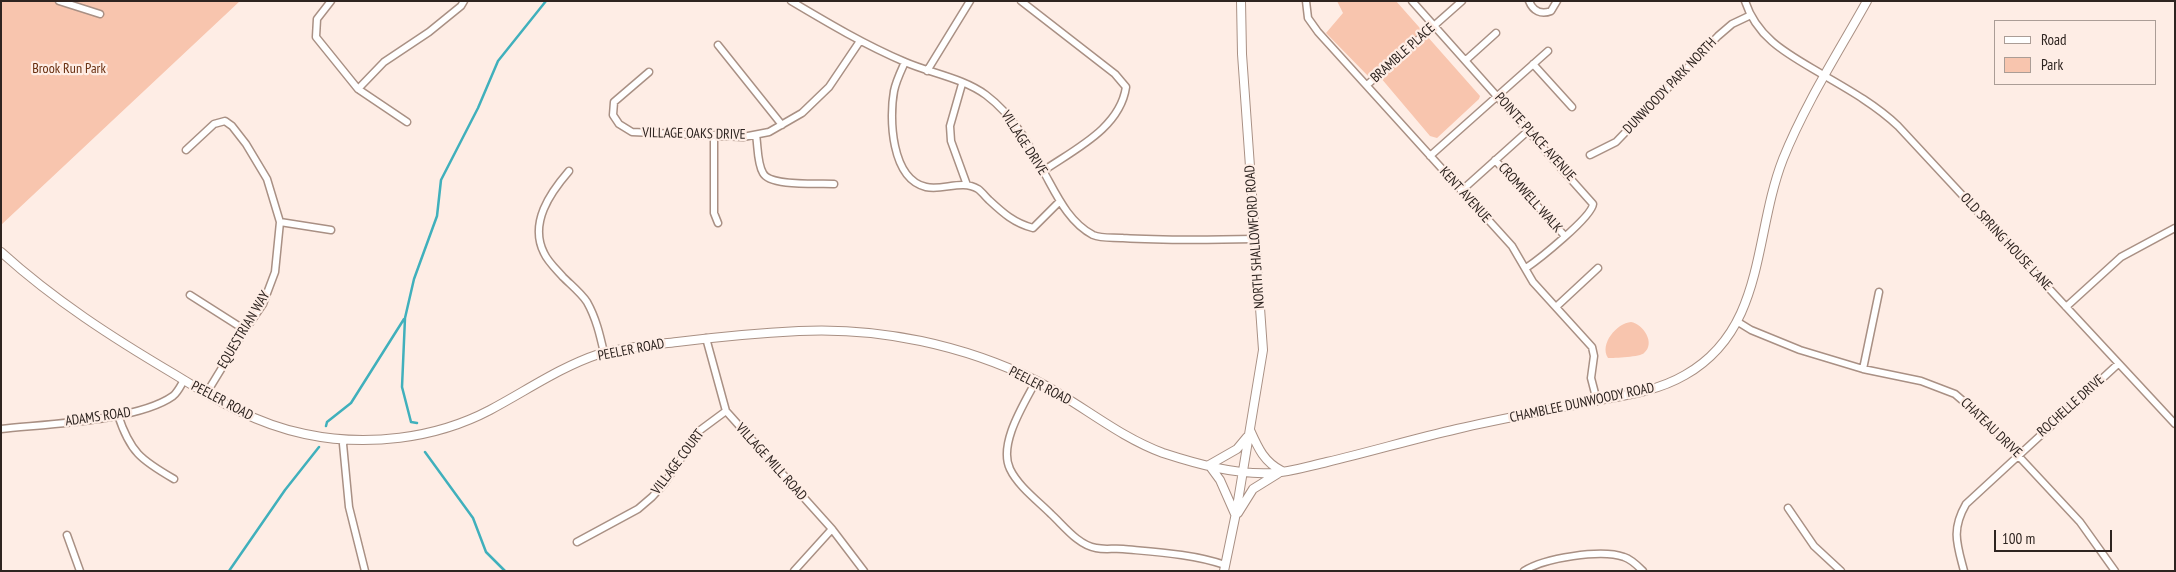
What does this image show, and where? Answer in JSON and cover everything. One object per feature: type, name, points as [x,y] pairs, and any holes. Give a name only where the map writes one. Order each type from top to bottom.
[{"type":"street","points":[[59,1],[100,14]]},
{"type":"street","points":[[331,1],[317,19],[316,37],[358,89],[407,122]]},
{"type":"street","points":[[358,89],[384,62],[429,32],[461,6],[464,1]]},
{"type":"street","name":"VILLAGE DRIVE","points":[[791,1],[860,41],[905,62],[983,93],[1011,118],[1060,201],[1072,217],[1095,236],[1179,241],[1256,239]]},
{"type":"street","points":[[927,71],[970,1]]},
{"type":"street","points":[[1021,1],[1115,74],[1126,86],[1124,102],[1112,121],[1043,171]]},
{"type":"street","name":"NORTH SHALLOWFORD ROAD","points":[[1241,1],[1242,54],[1263,350],[1243,472]]},
{"type":"street","name":"KENT AVENUE","points":[[1306,1],[1306,11],[1313,25],[1512,246],[1533,282],[1592,347],[1594,356],[1591,378],[1597,401]]},
{"type":"street","name":"POINTE PLACE AVENUE","points":[[1412,1],[1593,204],[1588,214],[1537,261],[1526,268]]},
{"type":"street","name":"BRAMBLE PLACE","points":[[1367,85],[1462,1]]},
{"type":"street","points":[[1529,1],[1533,9],[1542,13],[1551,11],[1557,1]]},
{"type":"street","name":"OLD SPRING HOUSE LANE","points":[[1745,1],[1751,15],[1771,43],[1869,103],[1898,126],[2175,424]]},
{"type":"street","name":"CHAMBLEE DUNWOODY ROAD","points":[[1243,472],[1282,472],[1454,430],[1644,391],[1684,376],[1716,351],[1738,322],[1752,286],[1772,195],[1783,161],[1825,76],[1867,1]]},
{"type":"street","name":"DUNWOODY PARK NORTH","points":[[1590,155],[1616,142],[1718,36],[1732,24],[1751,15]]},
{"type":"street","points":[[1466,60],[1496,33]]},
{"type":"street","name":"VILLAGE OAKS DRIVE","points":[[649,72],[614,102],[613,115],[619,124],[632,132],[743,137],[769,132],[802,113],[829,87],[860,41]]},
{"type":"street","points":[[718,45],[782,125]]},
{"type":"street","points":[[1430,156],[1548,51]]},
{"type":"street","points":[[905,62],[894,90],[894,141],[899,164],[916,183],[926,187],[967,185],[978,189],[1016,223],[1033,228],[1060,201]]},
{"type":"street","points":[[1533,64],[1572,108]]},
{"type":"street","points":[[962,84],[950,126],[952,141],[967,185]]},
{"type":"street","name":"EQUESTRIAN WAY","points":[[186,150],[214,124],[225,121],[232,126],[246,144],[267,179],[280,222],[275,272],[264,304],[245,330],[206,394]]},
{"type":"street","points":[[1461,191],[1529,130]]},
{"type":"street","points":[[756,135],[763,174],[769,180],[834,184]]},
{"type":"street","points":[[714,136],[714,213],[718,223]]},
{"type":"street","name":"CROMWELL WALK","points":[[1495,160],[1564,235]]},
{"type":"street","points":[[569,171],[551,191],[546,202],[540,220],[540,239],[544,254],[586,301],[598,328],[604,353]]},
{"type":"street","points":[[280,222],[331,230]]},
{"type":"street","points":[[2066,308],[2121,257],[2175,228]]},
{"type":"street","name":"PEELER ROAD","points":[[1,252],[107,334],[206,394],[242,414],[264,423],[304,434],[345,440],[410,436],[459,424],[493,408],[559,371],[604,353],[639,346],[706,338],[802,331],[852,331],[919,340],[979,358],[1036,381],[1137,442],[1162,452],[1243,472]]},
{"type":"street","points":[[1556,307],[1598,268]]},
{"type":"street","points":[[1863,369],[1879,292]]},
{"type":"street","points":[[190,295],[245,330]]},
{"type":"street","name":"CHATEAU DRIVE","points":[[1738,322],[1751,330],[1800,350],[1863,369],[1921,380],[1955,394],[1984,419],[2018,454],[2094,538],[2115,571]]},
{"type":"street","name":"VILLAGE MILL ROAD","points":[[706,338],[726,411],[832,529],[864,571]]},
{"type":"street","name":"ROCHELLE DRIVE","points":[[1964,571],[1956,541],[1957,520],[1966,504],[2018,454],[2118,364]]},
{"type":"street","name":"ADAMS ROAD","points":[[1,429],[118,415],[162,403],[175,394],[184,380]]},
{"type":"street","points":[[1036,381],[1009,436],[1006,460],[1010,471],[1019,482],[1076,538],[1087,545],[1097,548],[1122,549],[1210,560],[1225,568],[1243,472]]},
{"type":"street","name":"VILLAGE COURT","points":[[577,542],[638,509],[652,497],[664,484],[699,430],[726,411]]},
{"type":"street","points":[[118,415],[126,441],[147,462],[174,478]]},
{"type":"street","points":[[1250,430],[1263,457],[1282,472],[1253,489],[1236,516],[1220,480],[1209,465],[1237,449],[1250,430]]},
{"type":"street","points":[[345,440],[343,444],[349,507],[365,571]]},
{"type":"street","points":[[1788,508],[1814,546],[1841,571]]},
{"type":"street","points":[[794,571],[832,529]]},
{"type":"street","points":[[67,535],[80,571]]},
{"type":"street","points":[[1524,571],[1554,561],[1587,555],[1612,554],[1626,557],[1643,571]]},
{"type":"green space","name":"Brook Run Park","points":[[1,1],[240,1],[1,225]]},
{"type":"green space","points":[[1337,1],[1396,1],[1480,96],[1479,99],[1437,138],[1430,136],[1375,71],[1368,76],[1326,33],[1343,13]]},
{"type":"green space","points":[[1631,322],[1644,330],[1649,344],[1647,349],[1644,353],[1638,355],[1608,358],[1606,347],[1611,335],[1620,326]]},
{"type":"waterway","points":[[417,423],[411,422],[402,387],[405,318],[414,279],[437,216],[441,180],[478,108],[498,61],[546,1]]},
{"type":"waterway","points":[[326,426],[327,422],[351,403],[404,319]]},
{"type":"waterway","points":[[229,571],[285,490],[319,447]]},
{"type":"waterway","points":[[425,452],[473,518],[486,552],[505,571]]}]
